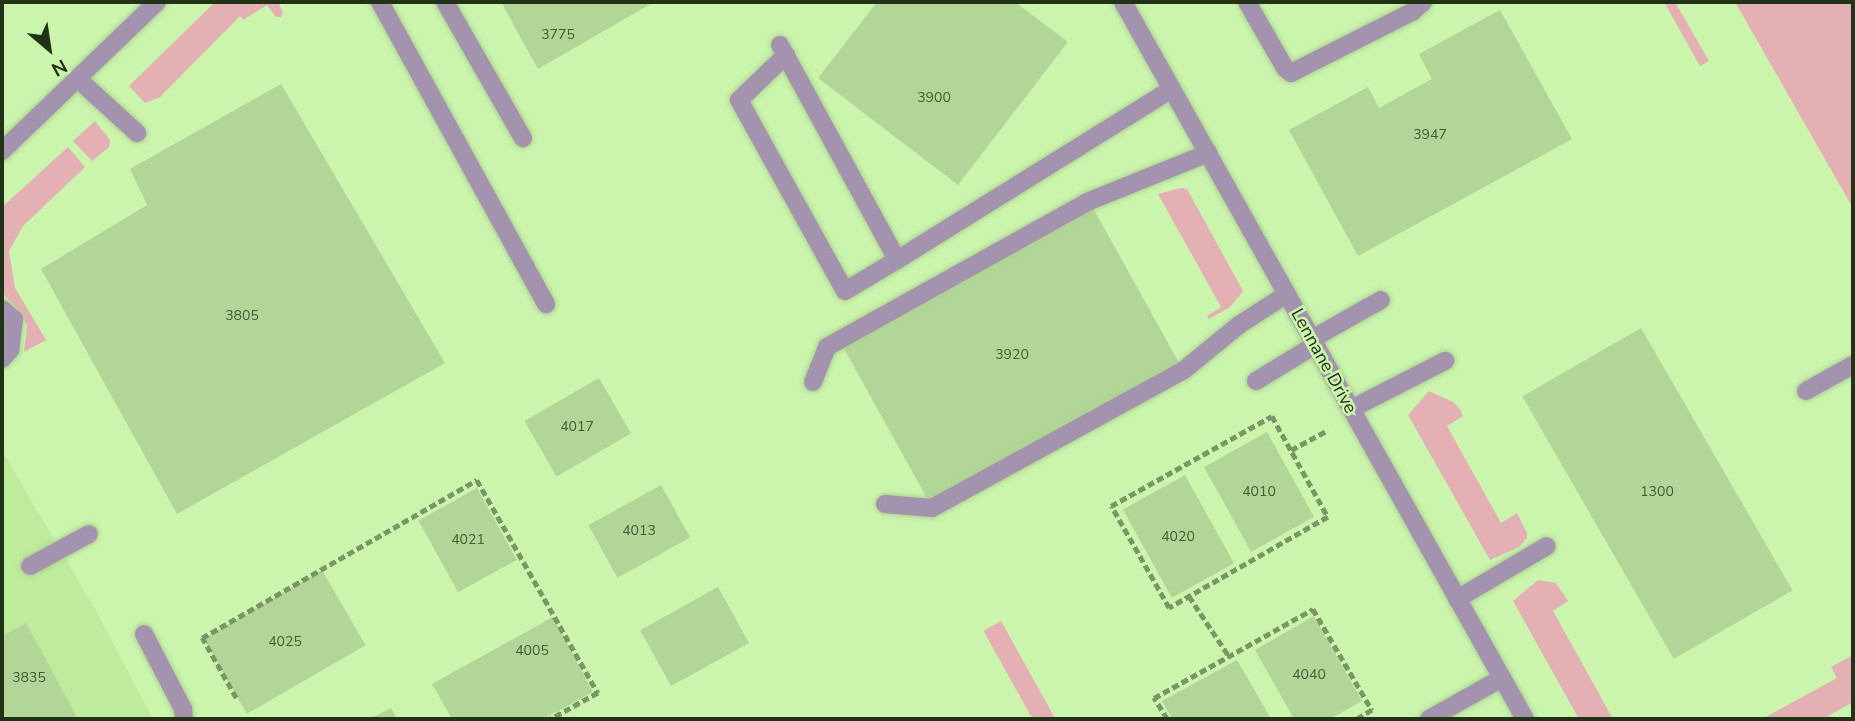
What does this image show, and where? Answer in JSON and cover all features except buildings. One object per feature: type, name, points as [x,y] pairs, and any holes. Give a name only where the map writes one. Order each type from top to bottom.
[{"type":"street","points":[[2,151],[79,80],[157,2]]},
{"type":"street","points":[[380,2],[546,304]]},
{"type":"street","points":[[444,2],[523,138]]},
{"type":"street","name":"Lennane Drive","points":[[1124,2],[1525,719]]},
{"type":"street","points":[[1247,2],[1285,68],[1291,73],[1412,12],[1423,2]]},
{"type":"street","points":[[897,260],[783,50],[739,100],[845,290],[897,260],[1172,89]]},
{"type":"street","points":[[79,80],[136,133]]},
{"type":"street","points":[[813,382],[828,346],[1087,202],[1208,153]]},
{"type":"street","points":[[885,504],[932,509],[1184,370],[1239,325],[1287,294]]},
{"type":"street","points":[[1256,380],[1381,300]]},
{"type":"street","points":[[2,309],[14,319],[10,350],[2,359]]},
{"type":"street","points":[[1351,409],[1445,360]]},
{"type":"street","points":[[1806,391],[1853,365]]},
{"type":"street","points":[[30,566],[89,534]]},
{"type":"street","points":[[1457,599],[1547,546]]},
{"type":"street","points":[[144,634],[183,709],[184,719]]},
{"type":"street","points":[[1429,719],[1502,678]]},
{"type":"path","points":[[1272,416],[1291,450],[1328,517],[1169,608],[1111,506],[1272,416]]},
{"type":"path","points":[[1291,450],[1328,430]]},
{"type":"path","points":[[236,698],[202,638],[477,481],[598,693],[551,719]]},
{"type":"path","points":[[1189,596],[1229,656]]},
{"type":"path","points":[[1167,719],[1154,698],[1314,609],[1372,710],[1357,719]]},
{"type":"shaded area","points":[[215,2],[278,2],[283,12],[281,17],[276,17],[267,5],[243,20],[240,16],[160,97],[145,103],[129,86]]},
{"type":"shaded area","points":[[1664,2],[1675,2],[1709,61],[1700,66]]},
{"type":"shaded area","points":[[1735,2],[1853,2],[1853,208]]},
{"type":"shaded area","points":[[95,121],[110,140],[109,147],[92,161],[73,141]]},
{"type":"shaded area","points":[[68,147],[85,167],[23,226],[9,251],[15,288],[46,340],[24,352],[27,326],[22,314],[2,293],[2,207]]},
{"type":"shaded area","points":[[1187,189],[1243,291],[1230,307],[1209,319],[1207,316],[1221,307],[1158,194]]},
{"type":"shaded area","points":[[1429,391],[1453,402],[1460,409],[1463,416],[1447,426],[1501,523],[1517,513],[1527,533],[1527,538],[1519,547],[1490,560],[1408,415]]},
{"type":"shaded area","points":[[2,451],[95,609],[153,719],[2,719]]},
{"type":"shaded area","points":[[1538,580],[1556,583],[1568,601],[1553,611],[1613,719],[1579,719],[1513,601]]},
{"type":"shaded area","points":[[1001,621],[1055,719],[1032,719],[984,631]]},
{"type":"shaded area","points":[[1853,655],[1853,702],[1823,719],[1762,719],[1837,678],[1831,667]]}]
